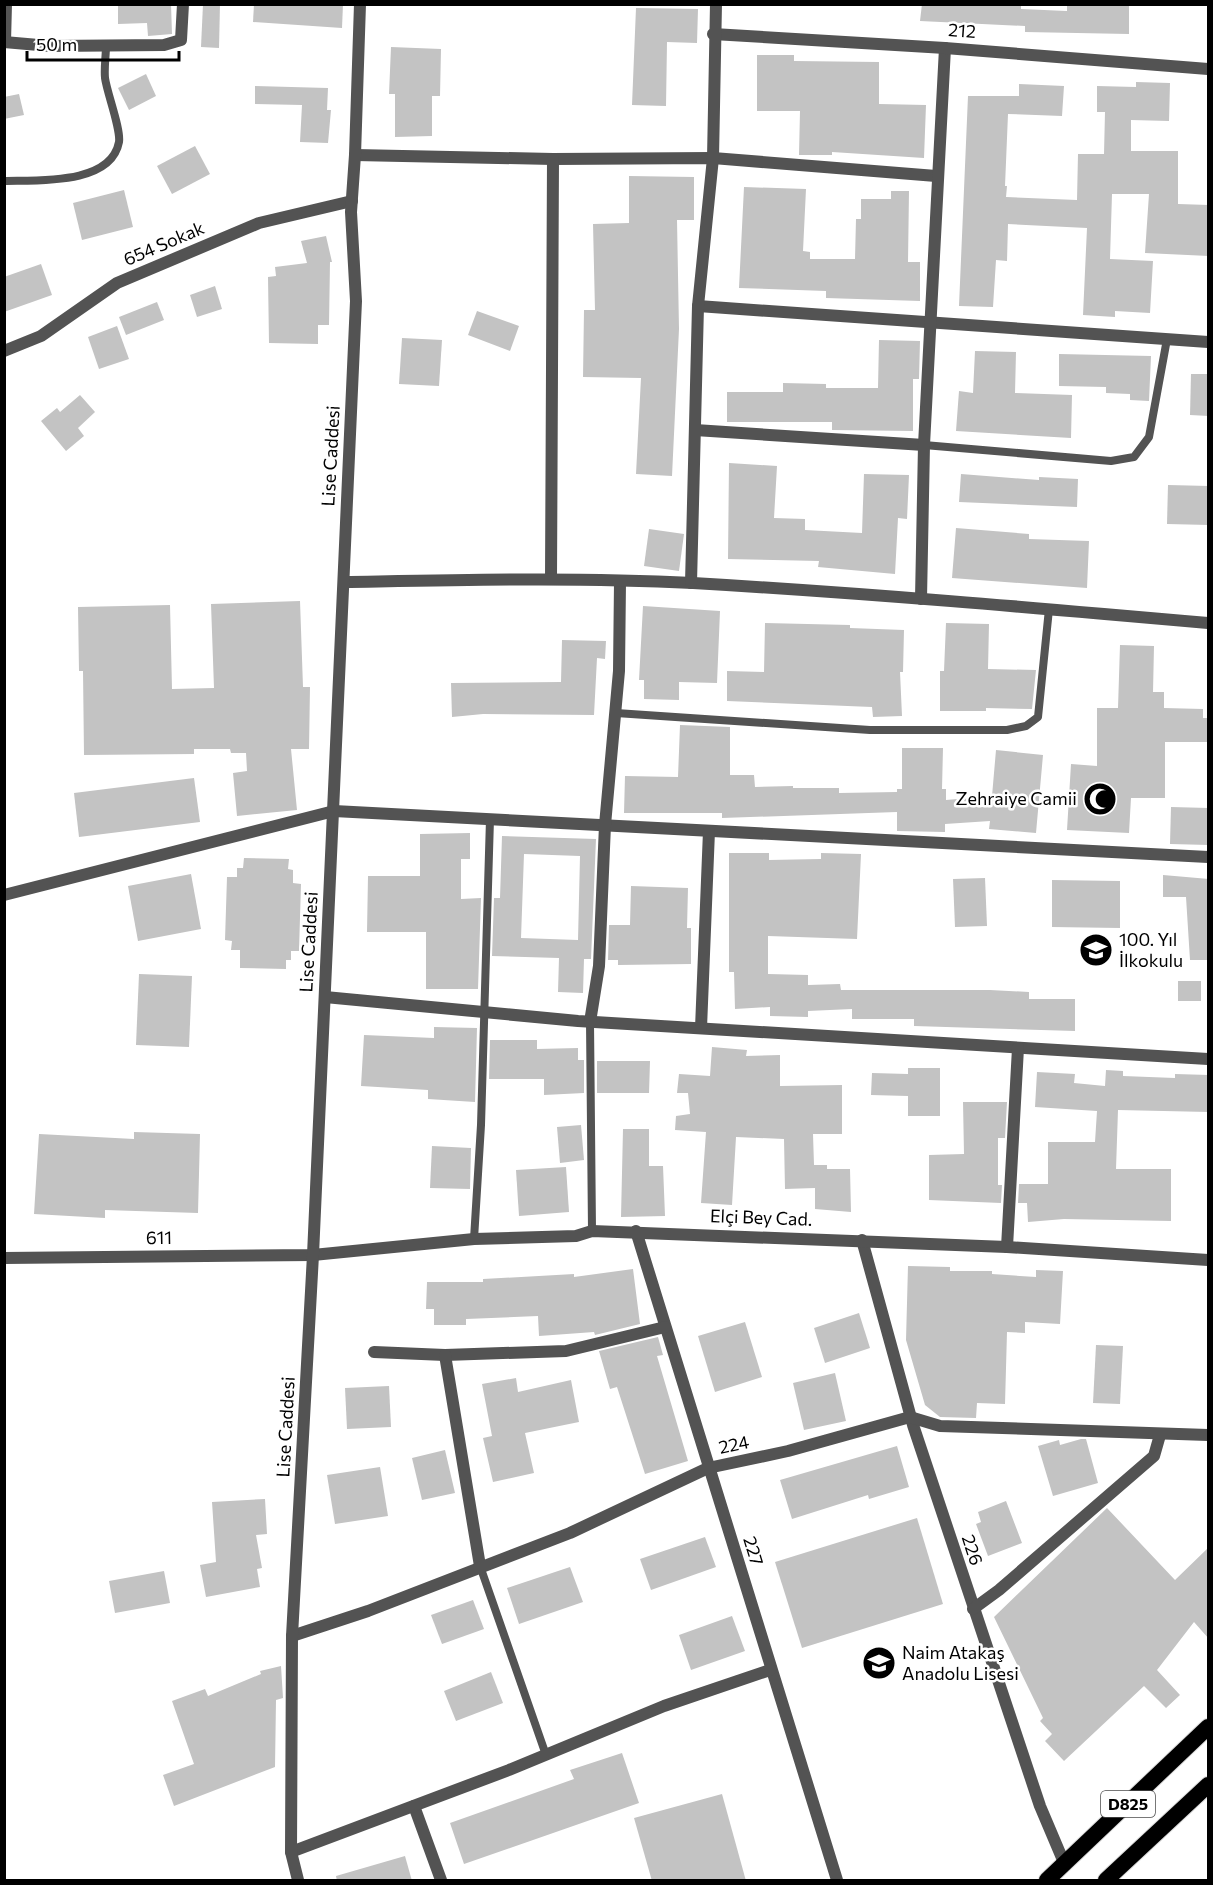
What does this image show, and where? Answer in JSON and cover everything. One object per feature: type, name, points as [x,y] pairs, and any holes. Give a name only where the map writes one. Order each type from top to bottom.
[{"type":"highway","name":"D825","points":[[1047,1881],[1209,1727]]},
{"type":"highway","name":"D825","points":[[1106,1881],[1209,1785]]},
{"type":"street","points":[[6,4],[5,42],[50,46],[164,45],[181,40],[183,4]]},
{"type":"street","name":"Lise Caddesi","points":[[298,1881],[291,1852],[292,1636],[313,1255],[357,301],[352,201],[360,4]]},
{"type":"street","points":[[691,583],[698,306],[713,158],[713,34],[716,4]]},
{"type":"street","name":"212","points":[[713,34],[945,48],[1209,69]]},
{"type":"street","points":[[921,599],[924,445],[936,176],[945,48]]},
{"type":"street","points":[[355,155],[553,159],[713,158],[936,176]]},
{"type":"street","points":[[551,579],[553,159]]},
{"type":"street","name":"654 Sokak","points":[[4,351],[41,336],[117,283],[259,223],[352,201]]},
{"type":"street","points":[[698,306],[1209,342]]},
{"type":"street","points":[[695,430],[924,445]]},
{"type":"street","points":[[344,582],[551,579],[691,583],[1209,623]]},
{"type":"street","points":[[590,1022],[599,966],[605,825],[619,671],[620,582]]},
{"type":"street","points":[[4,895],[334,811],[1209,856]]},
{"type":"street","points":[[700,1028],[710,831]]},
{"type":"street","points":[[325,997],[590,1022],[1209,1059]]},
{"type":"street","points":[[1007,1247],[1018,1048]]},
{"type":"street","name":"Elçi Bey Cad.","points":[[313,1255],[474,1239],[576,1236],[592,1231],[636,1231],[1007,1247],[1209,1260]]},
{"type":"street","name":"227","points":[[636,1231],[837,1881]]},
{"type":"street","name":"226","points":[[862,1240],[910,1417],[1040,1806],[1065,1865]]},
{"type":"street","name":"611","points":[[4,1258],[313,1255]]},
{"type":"street","points":[[374,1352],[445,1355],[566,1351],[665,1327]]},
{"type":"street","points":[[445,1355],[480,1566]]},
{"type":"street","points":[[910,1417],[940,1426],[1209,1435]]},
{"type":"street","name":"224","points":[[292,1636],[368,1611],[570,1533],[708,1468],[788,1452],[910,1417]]},
{"type":"street","points":[[973,1609],[999,1590],[1154,1455],[1160,1435]]},
{"type":"street","points":[[291,1852],[546,1755],[664,1706],[770,1670]]},
{"type":"street","points":[[414,1806],[441,1881]]},
{"type":"lane","points":[[4,182],[57,179],[97,171],[109,160],[119,141],[105,77],[106,45]]},
{"type":"lane","points":[[924,445],[1111,461],[1134,457],[1149,437],[1167,339]]},
{"type":"lane","points":[[616,713],[870,730],[1007,730],[1026,726],[1038,717],[1049,609]]},
{"type":"lane","points":[[474,1239],[481,1125],[490,819]]},
{"type":"lane","points":[[590,1022],[592,1231]]},
{"type":"lane","points":[[480,1566],[546,1755]]},
{"type":"building","points":[[118,4],[171,4],[172,34],[148,36],[147,23],[118,24]]},
{"type":"building","points":[[203,4],[220,4],[219,48],[201,47]]},
{"type":"building","points":[[254,4],[343,4],[342,28],[253,22]]},
{"type":"building","points":[[922,4],[1021,4],[1021,9],[1067,11],[1067,4],[1129,4],[1129,34],[1025,32],[1025,26],[920,21]]},
{"type":"building","points":[[636,8],[698,9],[697,43],[667,42],[666,106],[632,105]]},
{"type":"building","points":[[391,47],[441,49],[440,96],[432,96],[432,136],[395,137],[395,94],[389,94]]},
{"type":"building","points":[[757,55],[794,55],[794,61],[879,62],[879,104],[926,105],[924,158],[832,152],[832,155],[799,155],[800,111],[757,111]]},
{"type":"building","points":[[146,74],[156,96],[129,110],[118,88]]},
{"type":"building","points":[[1136,82],[1170,83],[1169,121],[1131,120],[1131,151],[1178,151],[1178,204],[1209,205],[1209,256],[1145,253],[1149,194],[1112,194],[1110,259],[1153,261],[1150,313],[1115,311],[1115,317],[1083,315],[1087,228],[1008,224],[1007,261],[996,260],[993,307],[959,306],[968,96],[1019,96],[1019,84],[1064,86],[1062,116],[1008,114],[1006,197],[1077,200],[1078,154],[1104,154],[1105,112],[1097,112],[1097,86],[1136,87]]},
{"type":"building","points":[[255,86],[328,88],[327,110],[331,110],[328,143],[300,142],[302,105],[255,104]]},
{"type":"building","points":[[19,94],[24,115],[4,119],[4,97]]},
{"type":"building","points":[[195,146],[210,174],[172,194],[157,166]]},
{"type":"building","points":[[629,176],[694,177],[694,220],[677,220],[679,329],[672,476],[636,474],[641,378],[583,377],[584,310],[595,310],[593,224],[629,223]]},
{"type":"building","points":[[744,187],[806,189],[803,251],[810,252],[810,259],[855,259],[856,219],[861,219],[861,199],[891,199],[891,191],[909,191],[908,262],[920,262],[920,301],[826,298],[826,291],[739,288]]},
{"type":"building","points":[[124,190],[133,227],[82,240],[73,203]]},
{"type":"building","points":[[326,236],[332,262],[330,262],[329,325],[318,325],[318,344],[269,343],[268,277],[276,276],[275,267],[307,263],[301,241]]},
{"type":"building","points":[[41,264],[52,295],[4,312],[4,277]]},
{"type":"building","points":[[215,286],[222,309],[197,317],[190,295]]},
{"type":"building","points":[[157,302],[164,320],[126,335],[119,317]]},
{"type":"building","points":[[477,311],[519,326],[510,351],[468,335]]},
{"type":"building","points":[[117,326],[129,359],[99,369],[88,337]]},
{"type":"building","points":[[402,338],[442,340],[439,386],[399,384]]},
{"type":"building","points":[[879,340],[920,341],[919,379],[913,379],[913,431],[832,430],[832,422],[727,422],[727,392],[783,392],[783,383],[826,384],[826,388],[878,388]]},
{"type":"building","points":[[975,351],[1016,352],[1015,393],[1072,395],[1071,438],[956,431],[959,391],[973,393]]},
{"type":"building","points":[[1059,354],[1151,356],[1149,401],[1130,400],[1130,394],[1106,393],[1106,387],[1059,386]]},
{"type":"building","points":[[1191,374],[1209,374],[1209,416],[1190,415]]},
{"type":"building","points":[[80,395],[95,412],[78,428],[84,436],[66,451],[41,421],[57,408],[60,412]]},
{"type":"building","points":[[729,463],[777,466],[774,518],[805,519],[805,530],[862,533],[864,474],[909,475],[907,519],[898,518],[895,574],[818,567],[819,561],[728,559]]},
{"type":"building","points":[[961,474],[1039,480],[1039,477],[1078,479],[1077,507],[959,502]]},
{"type":"building","points":[[1168,485],[1209,486],[1209,525],[1167,524]]},
{"type":"building","points":[[956,528],[1029,534],[1029,539],[1089,541],[1087,588],[952,578]]},
{"type":"building","points":[[649,529],[684,534],[679,571],[644,566]]},
{"type":"building","points":[[300,601],[303,687],[310,687],[309,749],[291,749],[297,810],[237,816],[233,773],[247,771],[246,753],[231,753],[230,749],[194,749],[194,754],[84,755],[83,671],[79,671],[78,607],[170,605],[172,689],[214,688],[211,604]]},
{"type":"building","points":[[643,606],[720,611],[717,683],[679,682],[679,700],[644,699],[644,680],[639,680]]},
{"type":"building","points":[[765,623],[850,625],[850,628],[904,630],[903,672],[900,672],[902,716],[873,717],[872,707],[727,701],[727,671],[764,672]]},
{"type":"building","points":[[946,623],[989,624],[988,669],[1036,670],[1032,709],[986,708],[986,711],[940,711],[940,671],[944,671]]},
{"type":"building","points":[[562,640],[606,641],[605,659],[597,658],[594,715],[483,714],[452,717],[451,683],[561,682]]},
{"type":"building","points":[[1120,645],[1154,646],[1153,692],[1164,692],[1164,708],[1203,709],[1203,718],[1209,718],[1209,742],[1165,742],[1165,798],[1131,798],[1129,833],[1067,830],[1071,764],[1097,766],[1097,708],[1118,708]]},
{"type":"building","points":[[680,725],[730,727],[730,775],[754,775],[755,787],[839,788],[839,793],[897,792],[897,789],[902,789],[902,748],[943,748],[942,789],[946,789],[946,800],[992,796],[996,750],[1043,755],[1036,833],[989,829],[990,821],[945,824],[945,832],[897,831],[897,812],[722,818],[722,813],[624,813],[625,776],[678,777]]},
{"type":"building","points":[[194,778],[200,822],[79,837],[74,793]]},
{"type":"building","points":[[1171,807],[1209,808],[1209,845],[1170,844]]},
{"type":"building","points":[[470,833],[470,859],[461,859],[461,899],[481,898],[478,989],[426,989],[426,932],[367,932],[368,876],[420,876],[420,834]]},
{"type":"building","points":[[502,836],[596,839],[591,959],[584,959],[583,993],[558,992],[559,958],[492,956],[494,898],[500,898]],"holes":[[[524,854],[580,856],[578,940],[521,938]]]},
{"type":"building","points":[[729,853],[769,853],[769,860],[821,859],[821,853],[861,854],[857,939],[768,936],[768,974],[808,975],[808,985],[840,984],[841,990],[990,990],[1029,992],[1029,999],[1075,999],[1075,1031],[914,1026],[914,1019],[852,1019],[852,1009],[808,1011],[808,1017],[770,1016],[770,1007],[735,1009],[734,972],[729,972]]},
{"type":"building","points":[[244,858],[289,859],[288,869],[293,870],[293,883],[301,884],[299,951],[291,951],[291,960],[286,960],[286,969],[240,968],[240,950],[231,950],[232,941],[225,940],[227,877],[237,877],[237,868],[243,868]]},
{"type":"building","points":[[191,874],[201,929],[138,941],[128,886]]},
{"type":"building","points":[[1163,875],[1209,879],[1209,960],[1190,960],[1186,897],[1163,897]]},
{"type":"building","points":[[985,878],[987,926],[955,927],[953,879]]},
{"type":"building","points":[[1052,880],[1120,881],[1120,928],[1052,927]]},
{"type":"building","points":[[631,886],[688,888],[687,928],[691,928],[691,964],[618,965],[618,960],[608,960],[609,925],[630,925]]},
{"type":"building","points":[[139,974],[192,976],[189,1047],[136,1045]]},
{"type":"building","points":[[1178,981],[1201,981],[1201,1001],[1178,1001]]},
{"type":"building","points":[[434,1027],[477,1028],[475,1102],[428,1099],[428,1090],[361,1086],[364,1035],[434,1038]]},
{"type":"building","points":[[490,1040],[537,1040],[537,1049],[578,1048],[578,1060],[584,1060],[584,1093],[544,1095],[544,1079],[489,1079]]},
{"type":"building","points":[[712,1047],[747,1050],[746,1056],[780,1055],[780,1086],[842,1085],[842,1134],[813,1134],[814,1165],[827,1165],[827,1169],[850,1169],[851,1212],[815,1209],[815,1188],[785,1189],[784,1139],[736,1137],[732,1205],[701,1203],[706,1132],[675,1130],[676,1116],[690,1114],[688,1093],[677,1093],[679,1074],[710,1076]]},
{"type":"building","points":[[597,1061],[650,1061],[649,1093],[597,1093]]},
{"type":"building","points":[[908,1068],[940,1068],[940,1116],[908,1116],[908,1096],[871,1095],[872,1073],[908,1074]]},
{"type":"building","points":[[1106,1070],[1123,1071],[1123,1076],[1175,1078],[1175,1074],[1209,1075],[1209,1112],[1118,1110],[1116,1169],[1171,1169],[1171,1221],[1064,1219],[1028,1222],[1027,1203],[1018,1203],[1019,1184],[1048,1184],[1048,1142],[1095,1142],[1097,1111],[1035,1107],[1037,1072],[1075,1074],[1074,1083],[1105,1086]]},
{"type":"building","points":[[963,1102],[1007,1102],[1005,1138],[998,1138],[998,1185],[1002,1185],[1001,1203],[929,1200],[929,1155],[964,1154]]},
{"type":"building","points":[[581,1125],[584,1160],[560,1163],[557,1127]]},
{"type":"building","points":[[623,1129],[649,1129],[649,1166],[663,1166],[665,1216],[621,1217]]},
{"type":"building","points":[[134,1132],[200,1134],[198,1213],[105,1210],[105,1218],[34,1214],[39,1134],[134,1139]]},
{"type":"building","points":[[432,1146],[471,1148],[470,1189],[430,1188]]},
{"type":"building","points":[[566,1167],[569,1212],[519,1216],[516,1170]]},
{"type":"building","points":[[908,1266],[950,1267],[950,1271],[992,1271],[992,1274],[1036,1277],[1036,1270],[1063,1271],[1060,1324],[1025,1322],[1025,1333],[1007,1332],[1005,1404],[977,1403],[976,1418],[940,1417],[925,1405],[906,1340]]},
{"type":"building","points":[[633,1269],[640,1324],[595,1335],[594,1332],[539,1336],[538,1316],[466,1319],[466,1325],[434,1325],[434,1309],[426,1309],[427,1282],[483,1282],[483,1279],[574,1274],[574,1277]]},
{"type":"building","points":[[859,1313],[870,1348],[825,1363],[814,1328]]},
{"type":"building","points":[[745,1322],[762,1377],[715,1392],[698,1336]]},
{"type":"building","points":[[658,1337],[663,1355],[657,1356],[688,1461],[645,1474],[617,1387],[610,1389],[599,1351]]},
{"type":"building","points":[[1096,1345],[1123,1346],[1120,1404],[1093,1403]]},
{"type":"building","points":[[835,1373],[846,1421],[804,1430],[793,1383]]},
{"type":"building","points":[[516,1378],[518,1392],[571,1380],[579,1422],[525,1433],[534,1473],[493,1482],[483,1438],[492,1436],[482,1384]]},
{"type":"building","points":[[389,1386],[391,1427],[347,1429],[345,1388]]},
{"type":"building","points":[[1086,1439],[1098,1483],[1053,1496],[1038,1446],[1059,1440],[1060,1445]]},
{"type":"building","points":[[897,1446],[909,1487],[869,1499],[868,1495],[792,1519],[780,1480]]},
{"type":"building","points":[[445,1450],[455,1493],[422,1500],[412,1458]]},
{"type":"building","points":[[380,1467],[388,1516],[335,1524],[327,1475]]},
{"type":"building","points":[[265,1499],[267,1534],[256,1535],[262,1568],[257,1569],[260,1587],[206,1597],[200,1565],[216,1562],[212,1502]]},
{"type":"building","points":[[1006,1501],[1022,1543],[988,1556],[976,1524],[981,1522],[978,1512]]},
{"type":"building","points":[[1107,1508],[1175,1580],[1209,1547],[1209,1639],[1194,1622],[1157,1670],[1180,1695],[1166,1708],[1144,1686],[1064,1761],[1045,1741],[1052,1734],[1040,1721],[1043,1718],[994,1617]]},
{"type":"building","points":[[917,1518],[943,1604],[802,1648],[775,1562]]},
{"type":"building","points":[[705,1537],[716,1567],[651,1590],[640,1559]]},
{"type":"building","points":[[570,1567],[583,1602],[519,1624],[507,1588]]},
{"type":"building","points":[[164,1571],[170,1603],[115,1613],[109,1581]]},
{"type":"building","points":[[473,1600],[484,1629],[442,1644],[431,1615]]},
{"type":"building","points":[[732,1616],[745,1651],[691,1670],[679,1635]]},
{"type":"building","points":[[281,1666],[283,1698],[276,1700],[275,1767],[174,1806],[163,1775],[194,1764],[172,1701],[205,1689],[208,1696],[261,1674],[260,1671]]},
{"type":"building","points":[[491,1672],[503,1703],[456,1721],[444,1691]]},
{"type":"building","points":[[622,1753],[639,1803],[464,1864],[450,1823],[574,1779],[570,1770]]},
{"type":"building","points":[[722,1794],[746,1881],[652,1881],[634,1818]]},
{"type":"building","points":[[405,1856],[412,1881],[337,1881],[336,1876]]},
{"type":"place","name":"Zehraiye Camii","points":[[1100,799]]},
{"type":"place","name":"100. Yıl İlkokulu","points":[[1096,950]]},
{"type":"place","name":"Naim Atakaş Anadolu Lisesi","points":[[879,1663]]}]
